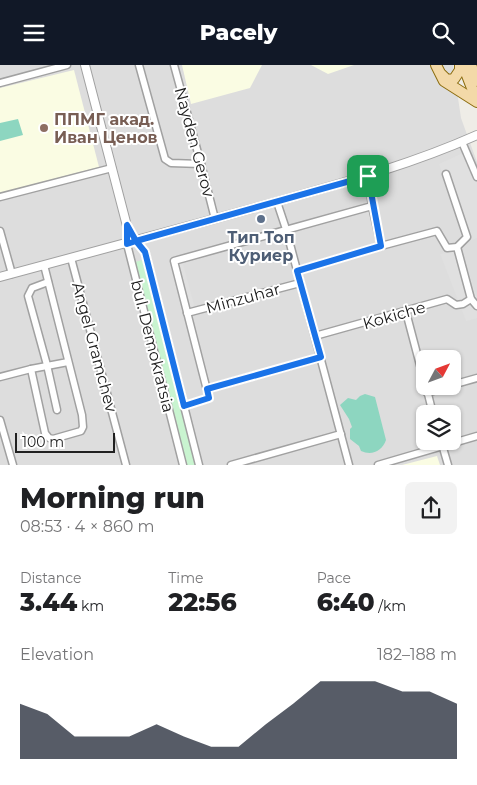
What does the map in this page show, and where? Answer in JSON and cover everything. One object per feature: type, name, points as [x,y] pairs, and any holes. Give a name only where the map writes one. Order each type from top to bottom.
[{"type":"main road","points":[[437,68],[447,80],[451,80],[457,75],[462,65]]},
{"type":"main road","points":[[462,65],[477,102]]},
{"type":"main road","points":[[471,65],[477,81]]},
{"type":"main road","points":[[437,68],[444,81],[477,102]]},
{"type":"street","points":[[0,83],[67,65]]},
{"type":"street","name":"bul. Demokratsia","points":[[85,65],[127,225],[145,252],[199,465]]},
{"type":"street","points":[[139,65],[165,159],[171,163],[201,164]]},
{"type":"street","name":"Nayden Gerov","points":[[174,65],[214,219]]},
{"type":"street","points":[[0,277],[127,244],[368,176],[406,164],[477,135]]},
{"type":"street","points":[[462,142],[477,177]]},
{"type":"street","points":[[0,197],[112,168]]},
{"type":"street","points":[[446,174],[467,237],[457,247],[471,299],[477,306]]},
{"type":"street","points":[[368,176],[372,206],[381,246]]},
{"type":"street","points":[[277,202],[286,229],[349,465]]},
{"type":"street","points":[[184,406],[209,398],[174,261],[372,206]]},
{"type":"street","name":"bul. Demokratsia","points":[[127,225],[127,244],[183,465]]},
{"type":"street","points":[[0,231],[12,274]]},
{"type":"street","name":"Minzuhar","points":[[297,271],[437,231],[447,248],[457,247]]},
{"type":"street","name":"Angel Gramchev","points":[[71,258],[126,465]]},
{"type":"street","points":[[30,369],[45,433],[49,438],[53,439],[80,431],[83,427],[82,415],[44,265]]},
{"type":"street","points":[[48,281],[32,288],[28,296],[57,410]]},
{"type":"street","name":"Minzuhar","points":[[187,313],[300,283]]},
{"type":"street","name":"Kokiche","points":[[315,336],[447,299],[456,305],[471,299]]},
{"type":"street","points":[[406,312],[416,350]]},
{"type":"street","points":[[207,389],[321,357]]},
{"type":"street","points":[[0,377],[47,365],[68,362]]},
{"type":"street","points":[[461,383],[477,378]]},
{"type":"street","points":[[0,420],[14,465]]},
{"type":"street","points":[[231,465],[341,434]]},
{"type":"street","points":[[461,440],[477,436]]},
{"type":"street","points":[[378,465],[424,450]]},
{"type":"street","points":[[444,450],[448,465]]},
{"type":"shaded area","points":[[0,65],[453,65],[461,118],[477,162],[477,465],[0,465]]},
{"type":"shaded area","points":[[182,65],[262,65],[250,88],[191,104]]},
{"type":"shaded area","points":[[311,65],[354,65],[328,74]]},
{"type":"shaded area","name":"ППМГ акад. Иван Ценов","points":[[74,70],[99,167],[0,193],[0,88]]},
{"type":"shaded area","points":[[470,150],[477,169],[477,238],[464,243],[439,164]]},
{"type":"shaded area","points":[[461,250],[477,297],[477,318],[466,321],[440,254]]},
{"type":"shaded area","points":[[181,256],[195,308],[183,311],[169,260]]},
{"type":"shaded area","points":[[437,456],[440,465],[402,465]]},
{"type":"green space","points":[[18,119],[23,135],[0,141],[0,123]]},
{"type":"green space","points":[[143,260],[195,465],[186,465],[135,262]]},
{"type":"green space","points":[[365,394],[375,397],[386,440],[379,450],[373,453],[361,451],[359,446],[350,439],[350,429],[352,427],[340,405],[348,398],[356,400]]},
{"type":"place","name":"ППМГ акад. Иван Ценов","points":[[44,128]]},
{"type":"place","name":"Тип Топ Куриер","points":[[261,219]]},
{"type":"route","points":[[368,176],[136,241],[127,225],[127,244],[136,241],[145,252],[184,406],[209,398],[207,389],[321,357],[297,271],[381,246],[372,206],[368,176]]}]
